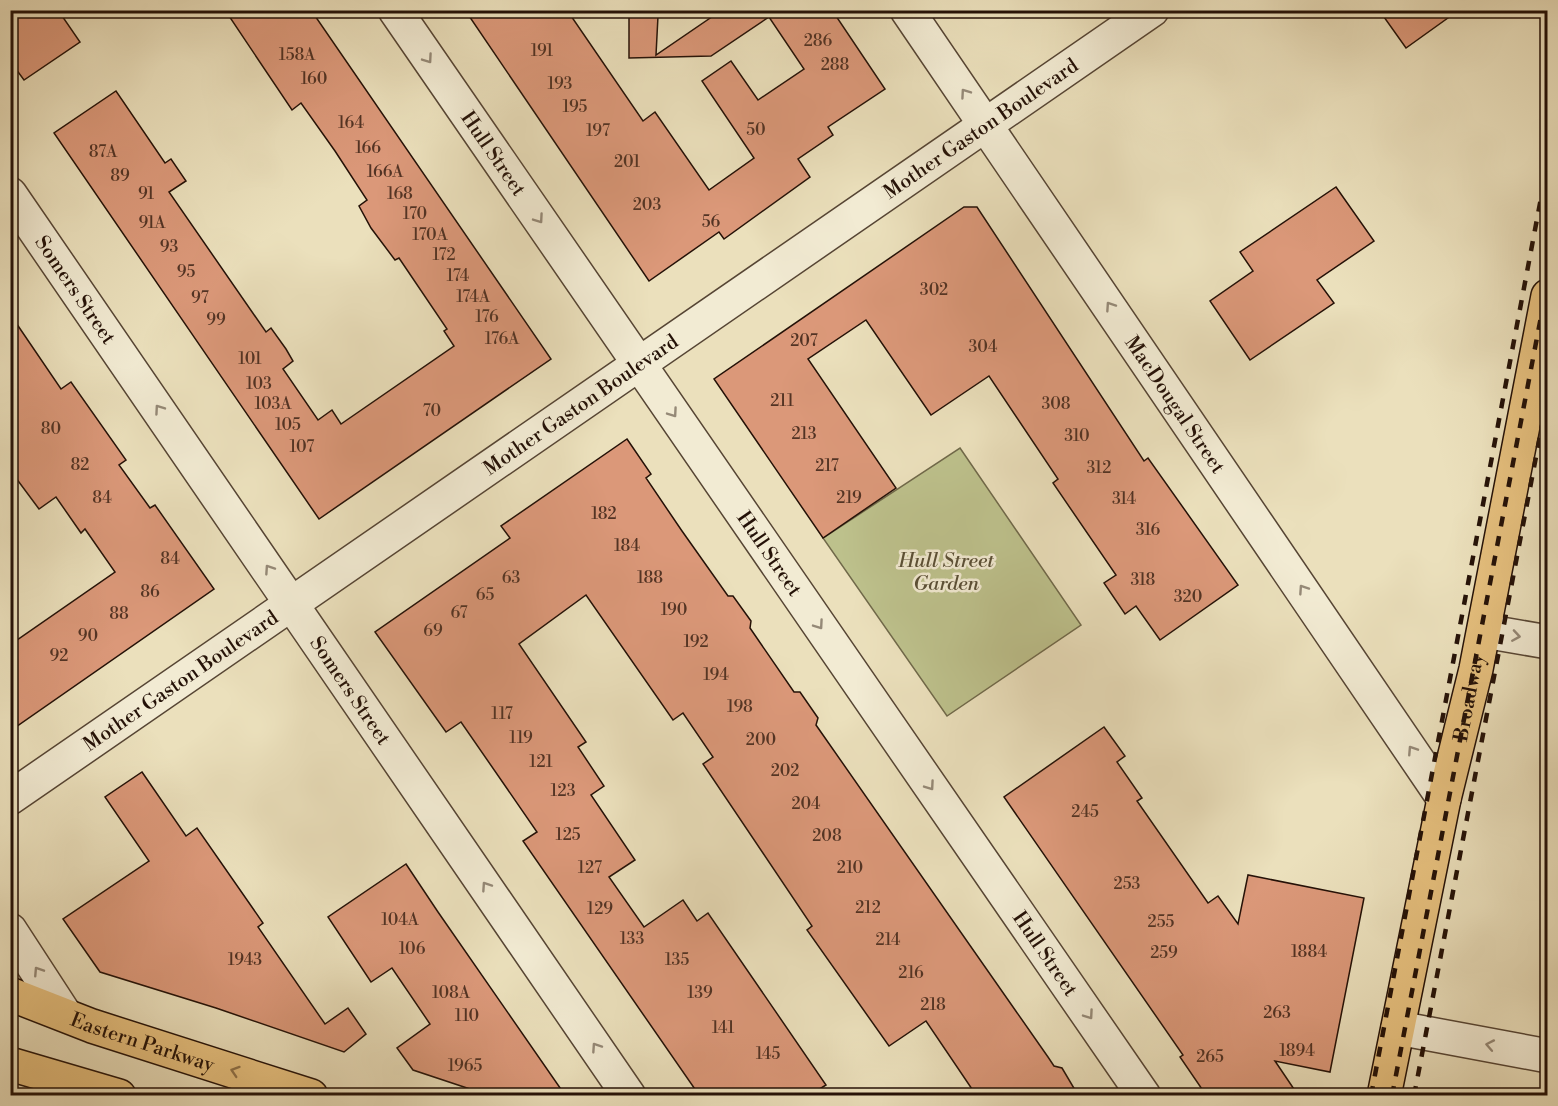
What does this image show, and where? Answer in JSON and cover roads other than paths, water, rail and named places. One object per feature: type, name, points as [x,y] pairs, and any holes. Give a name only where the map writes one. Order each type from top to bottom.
[{"type":"main road","name":"Broadway","points":[[1384,1095],[1444,799],[1484,631],[1548,296]]},
{"type":"main road","name":"Eastern Parkway","points":[[10,994],[64,1013],[92,1026],[311,1095]]},
{"type":"main road","points":[[10,1064],[107,1093]]},
{"type":"street","name":"Hull Street","points":[[395,10],[1144,1095]]},
{"type":"street","name":"MacDougal Street","points":[[907,10],[1444,799]]},
{"type":"street","name":"Mother Gaston Boulevard","points":[[10,798],[1152,10]]},
{"type":"street","name":"Somers Street","points":[[10,194],[629,1095]]},
{"type":"street","points":[[1484,631],[1548,642]]},
{"type":"street","points":[[10,930],[64,1013]]},
{"type":"street","points":[[1398,1028],[1548,1056]]},
{"type":"railway","points":[[1371,1096],[1548,161]]},
{"type":"railway","points":[[1392,1096],[1548,280]]},
{"type":"railway","points":[[1414,1096],[1548,394]]},
{"type":"park label","name":"Hull Street Garden","points":[[946,572]]}]
